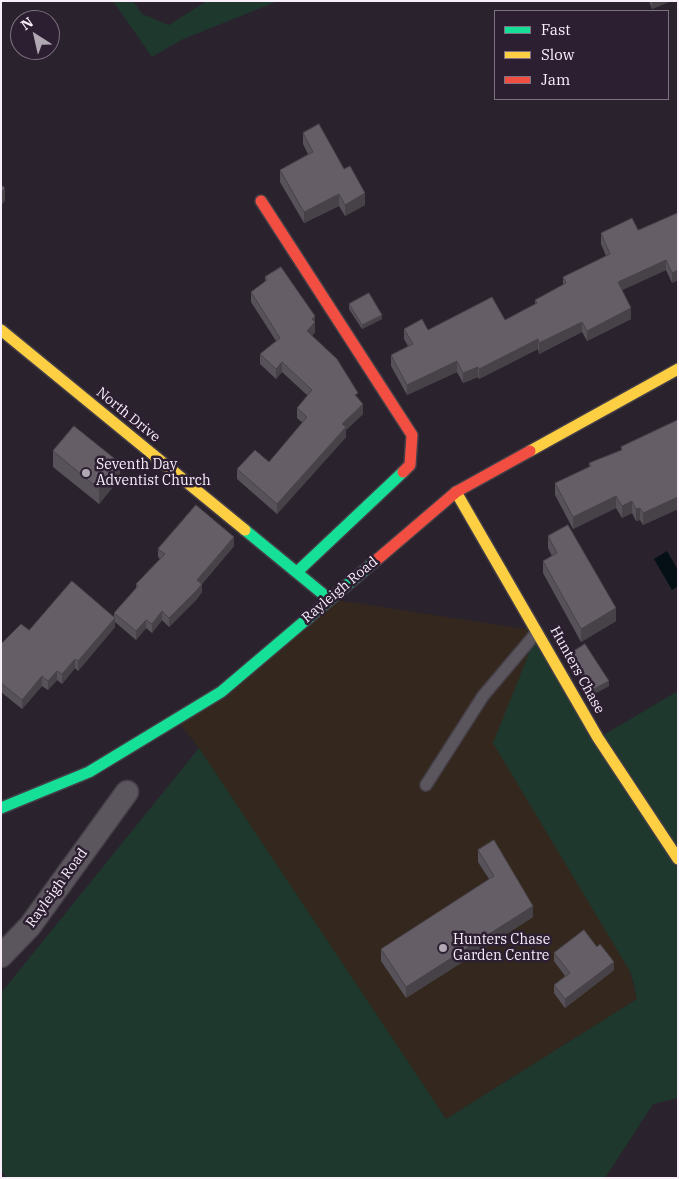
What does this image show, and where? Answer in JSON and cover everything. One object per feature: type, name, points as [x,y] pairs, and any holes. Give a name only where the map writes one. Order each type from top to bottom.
[{"type":"street","points":[[261,201],[412,435],[410,465],[297,572]]},
{"type":"street","name":"North Drive","points":[[1,330],[329,599]]},
{"type":"street","name":"Rayleigh Road","points":[[1,808],[89,772],[221,692],[456,492],[678,369]]},
{"type":"street","name":"Hunters Chase","points":[[456,492],[538,631],[598,738],[678,859]]},
{"type":"street","name":"Rayleigh Road","points":[[1,956],[30,926],[127,792]]},
{"type":"lane","points":[[426,785],[482,696],[538,631]]},
{"type":"shaded area","points":[[667,551],[678,570],[678,586],[672,590],[654,559]]},
{"type":"shaded area","points":[[329,599],[538,631],[637,999],[446,1119],[199,748],[176,719]]},
{"type":"green space","points":[[113,1],[133,1],[142,14],[169,25],[207,1],[278,1],[181,40],[152,57]]},
{"type":"green space","points":[[538,631],[600,737],[678,691],[678,1098],[653,1104],[605,1178],[7,1178],[1,1170],[1,993],[199,748],[446,1119],[637,999],[631,973],[493,743]]},
{"type":"building","points":[[319,124],[344,169],[350,166],[365,193],[345,205],[339,194],[304,212],[280,170],[313,152],[303,133]]},
{"type":"building","points":[[1,185],[5,188],[1,193]]},
{"type":"building","points":[[678,213],[678,270],[672,273],[666,260],[618,282],[631,308],[587,331],[582,322],[539,343],[538,339],[479,369],[478,367],[463,373],[457,361],[407,385],[391,355],[413,344],[404,329],[422,319],[428,330],[492,297],[505,320],[537,303],[535,300],[566,283],[563,277],[610,254],[601,233],[632,218],[638,230]]},
{"type":"building","points":[[281,267],[315,316],[312,319],[315,322],[307,331],[337,359],[358,393],[355,395],[363,404],[342,424],[346,427],[277,504],[237,469],[255,450],[269,462],[307,417],[297,408],[312,390],[282,362],[276,369],[260,354],[280,338],[251,292],[267,280],[265,277]]},
{"type":"building","points":[[369,293],[382,315],[362,325],[349,304]]},
{"type":"building","points":[[678,420],[678,497],[643,513],[640,508],[636,509],[632,501],[622,506],[616,496],[573,517],[555,483],[591,466],[589,463],[622,450],[621,447]]},
{"type":"building","points":[[74,426],[120,463],[99,489],[53,451]]},
{"type":"building","points":[[196,505],[234,537],[197,580],[202,584],[169,618],[162,611],[152,624],[146,620],[136,631],[114,613],[138,586],[136,584],[165,554],[158,549]]},
{"type":"building","points":[[568,525],[616,608],[581,629],[543,561],[557,553],[548,536]]},
{"type":"building","points":[[72,581],[115,618],[78,661],[75,659],[62,674],[57,671],[48,681],[42,676],[22,700],[1,683],[1,644],[21,624],[29,630]]},
{"type":"building","points":[[585,644],[609,681],[592,690],[571,653]]},
{"type":"building","points":[[494,840],[533,906],[406,987],[381,949],[494,876],[478,850]]},
{"type":"building","points":[[584,930],[597,947],[600,944],[614,962],[565,999],[554,985],[570,973],[554,953]]},
{"type":"traffic: fast","points":[[297,572],[403,472]]},
{"type":"traffic: fast","points":[[245,530],[329,599]]},
{"type":"traffic: fast","points":[[1,808],[89,772],[221,692],[373,563]]},
{"type":"traffic: slow","points":[[1,330],[245,530]]},
{"type":"traffic: slow","points":[[530,451],[678,369]]},
{"type":"traffic: slow","points":[[456,492],[598,738],[678,859]]},
{"type":"traffic: jam","points":[[261,201],[412,435],[410,465],[403,472]]},
{"type":"traffic: jam","points":[[373,563],[456,492],[530,451]]},
{"type":"place","name":"Seventh Day Adventist Church","points":[[86,473]]},
{"type":"place","name":"Hunters Chase Garden Centre","points":[[443,948]]}]
